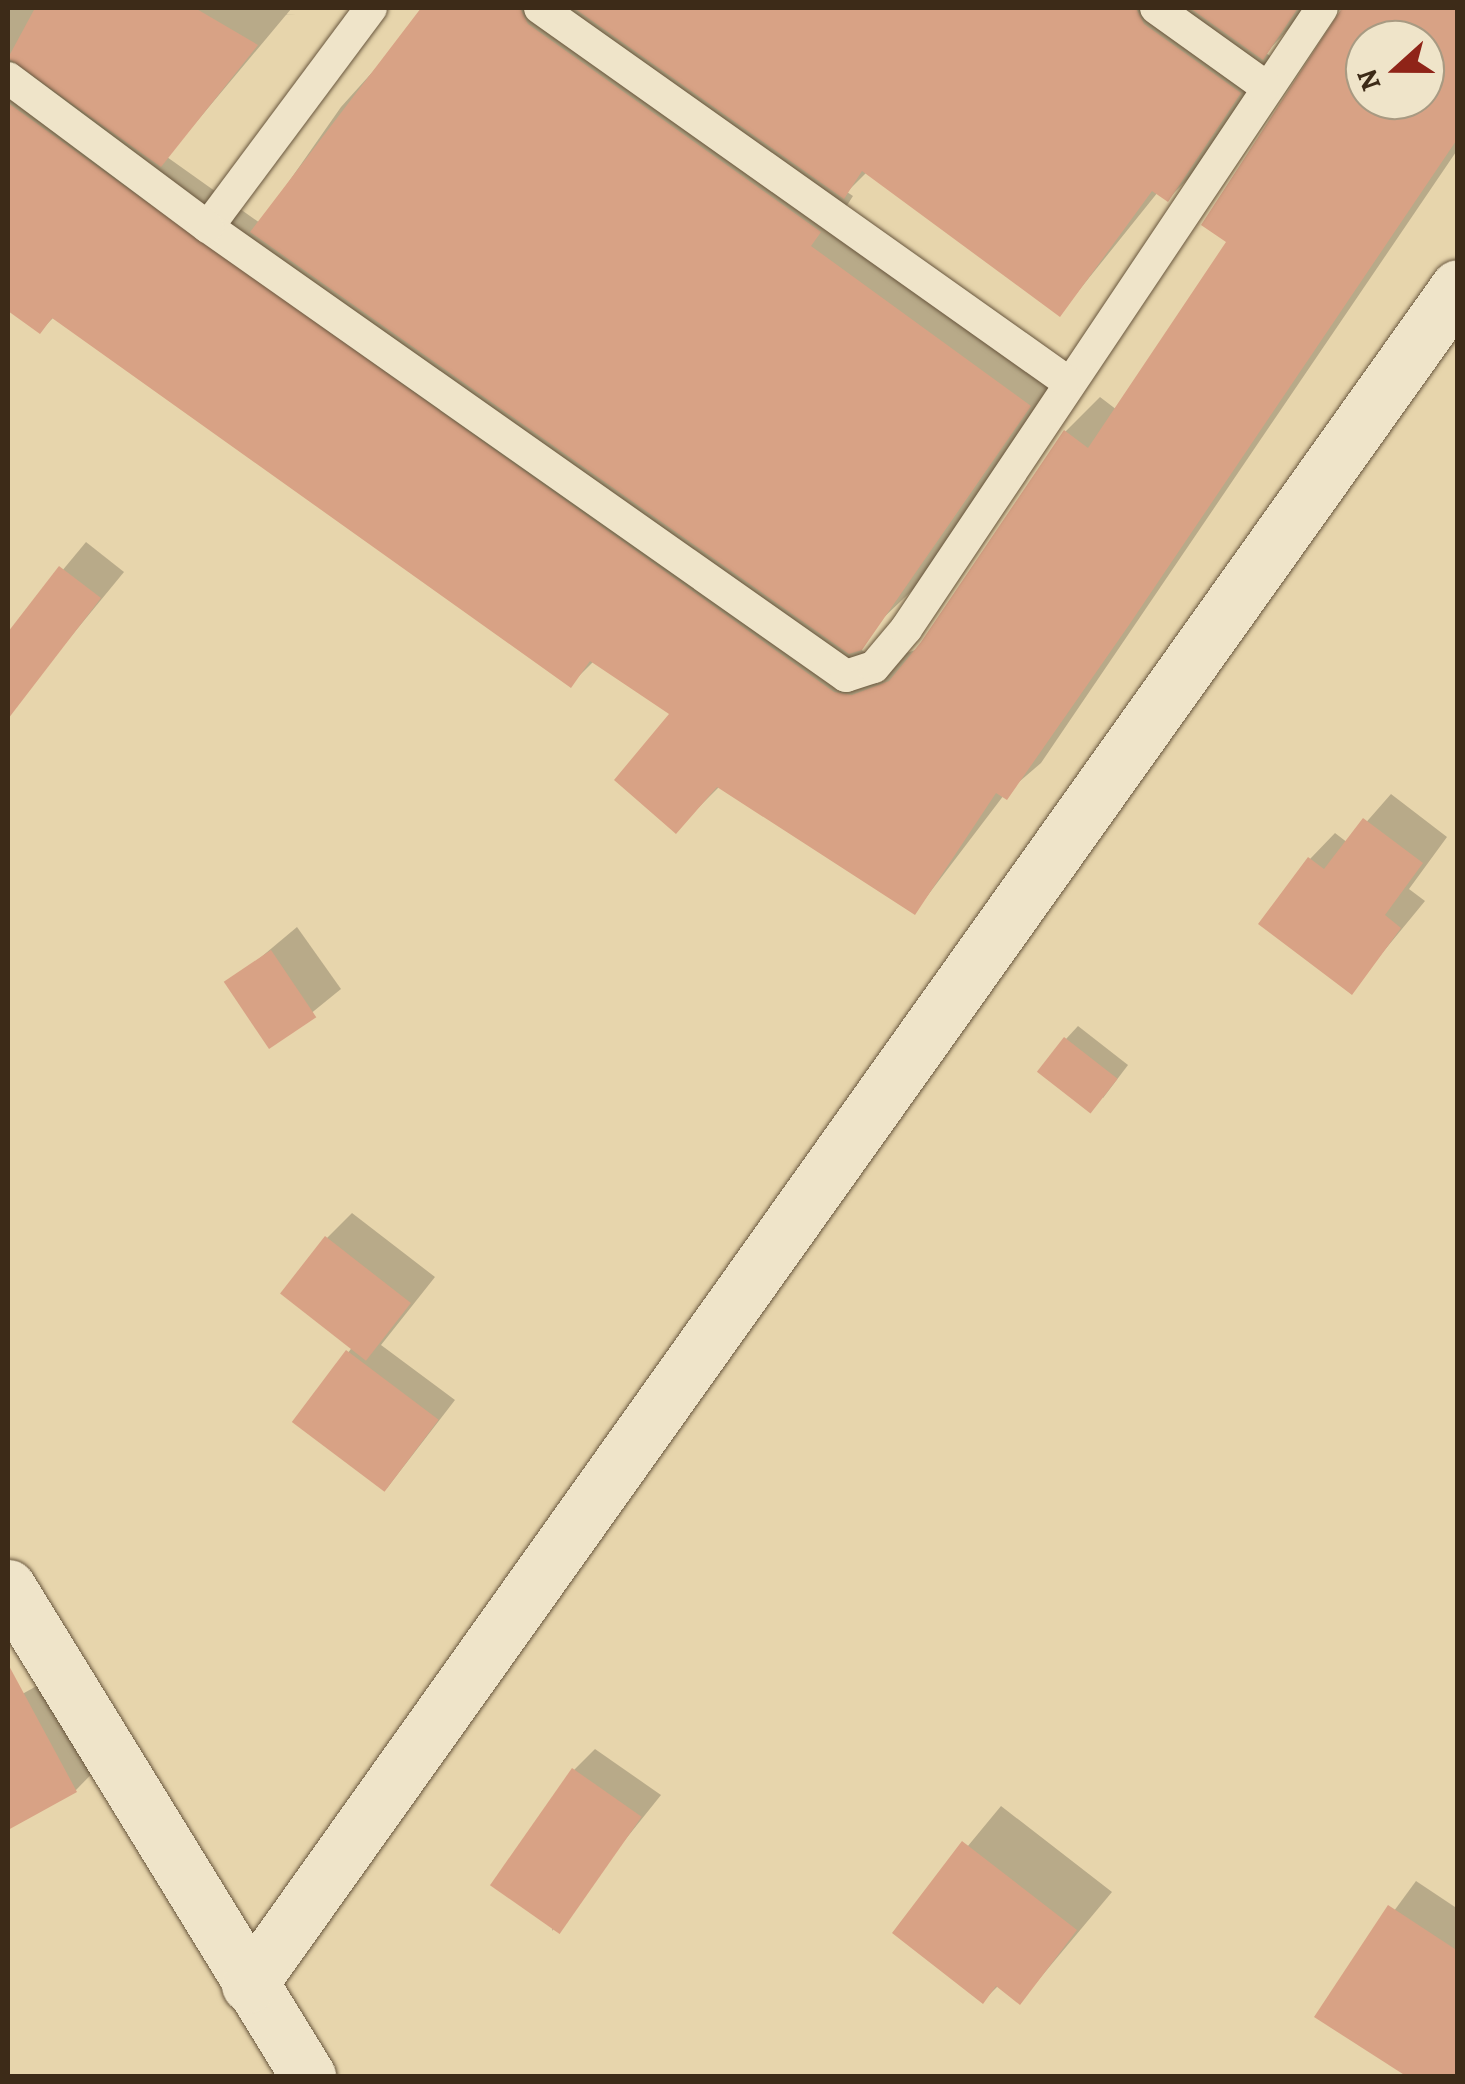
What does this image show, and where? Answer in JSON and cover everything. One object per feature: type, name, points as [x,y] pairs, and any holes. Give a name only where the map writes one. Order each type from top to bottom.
[{"type":"street","points":[[249,1985],[1458,287]]},
{"type":"street","points":[[8,1587],[308,2076]]},
{"type":"lane","points":[[208,226],[370,8]]},
{"type":"lane","points":[[540,8],[1065,380]]},
{"type":"lane","points":[[1156,8],[1266,86]]},
{"type":"lane","points":[[8,78],[208,226],[846,676],[874,667],[906,630],[1065,380],[1322,8]]},
{"type":"building","points":[[35,8],[195,8],[258,45],[161,167],[8,58]]},
{"type":"building","points":[[421,8],[520,8],[528,24],[821,232],[811,246],[1031,406],[862,650],[849,654],[250,232]]},
{"type":"building","points":[[574,8],[1136,8],[1144,24],[1241,93],[1168,202],[1152,191],[1060,317],[862,171],[844,199]]},
{"type":"building","points":[[1190,8],[1298,8],[1263,60]]},
{"type":"building","points":[[1342,8],[1458,8],[1458,138],[1007,800],[996,793],[915,915],[717,787],[676,834],[614,780],[669,714],[590,661],[571,688],[52,318],[40,334],[8,311],[8,103],[834,692],[852,695],[889,681],[921,642],[1064,430],[1088,448],[1226,242],[1201,225]]},
{"type":"building","points":[[59,566],[101,598],[8,719],[8,632]]},
{"type":"building","points":[[1363,818],[1423,863],[1385,915],[1401,928],[1352,995],[1258,924],[1308,857],[1324,869]]},
{"type":"building","points":[[271,950],[316,1017],[269,1049],[224,982]]},
{"type":"building","points":[[1064,1037],[1118,1079],[1090,1114],[1037,1072]]},
{"type":"building","points":[[325,1236],[411,1303],[366,1361],[280,1294]]},
{"type":"building","points":[[346,1350],[439,1420],[384,1492],[292,1422]]},
{"type":"building","points":[[8,1664],[77,1792],[8,1830]]},
{"type":"building","points":[[572,1768],[642,1817],[560,1934],[490,1885]]},
{"type":"building","points":[[962,1841],[1077,1930],[1020,2005],[996,1986],[983,2004],[892,1933]]},
{"type":"building","points":[[1388,1905],[1458,1951],[1458,2076],[1406,2076],[1314,2017]]}]
